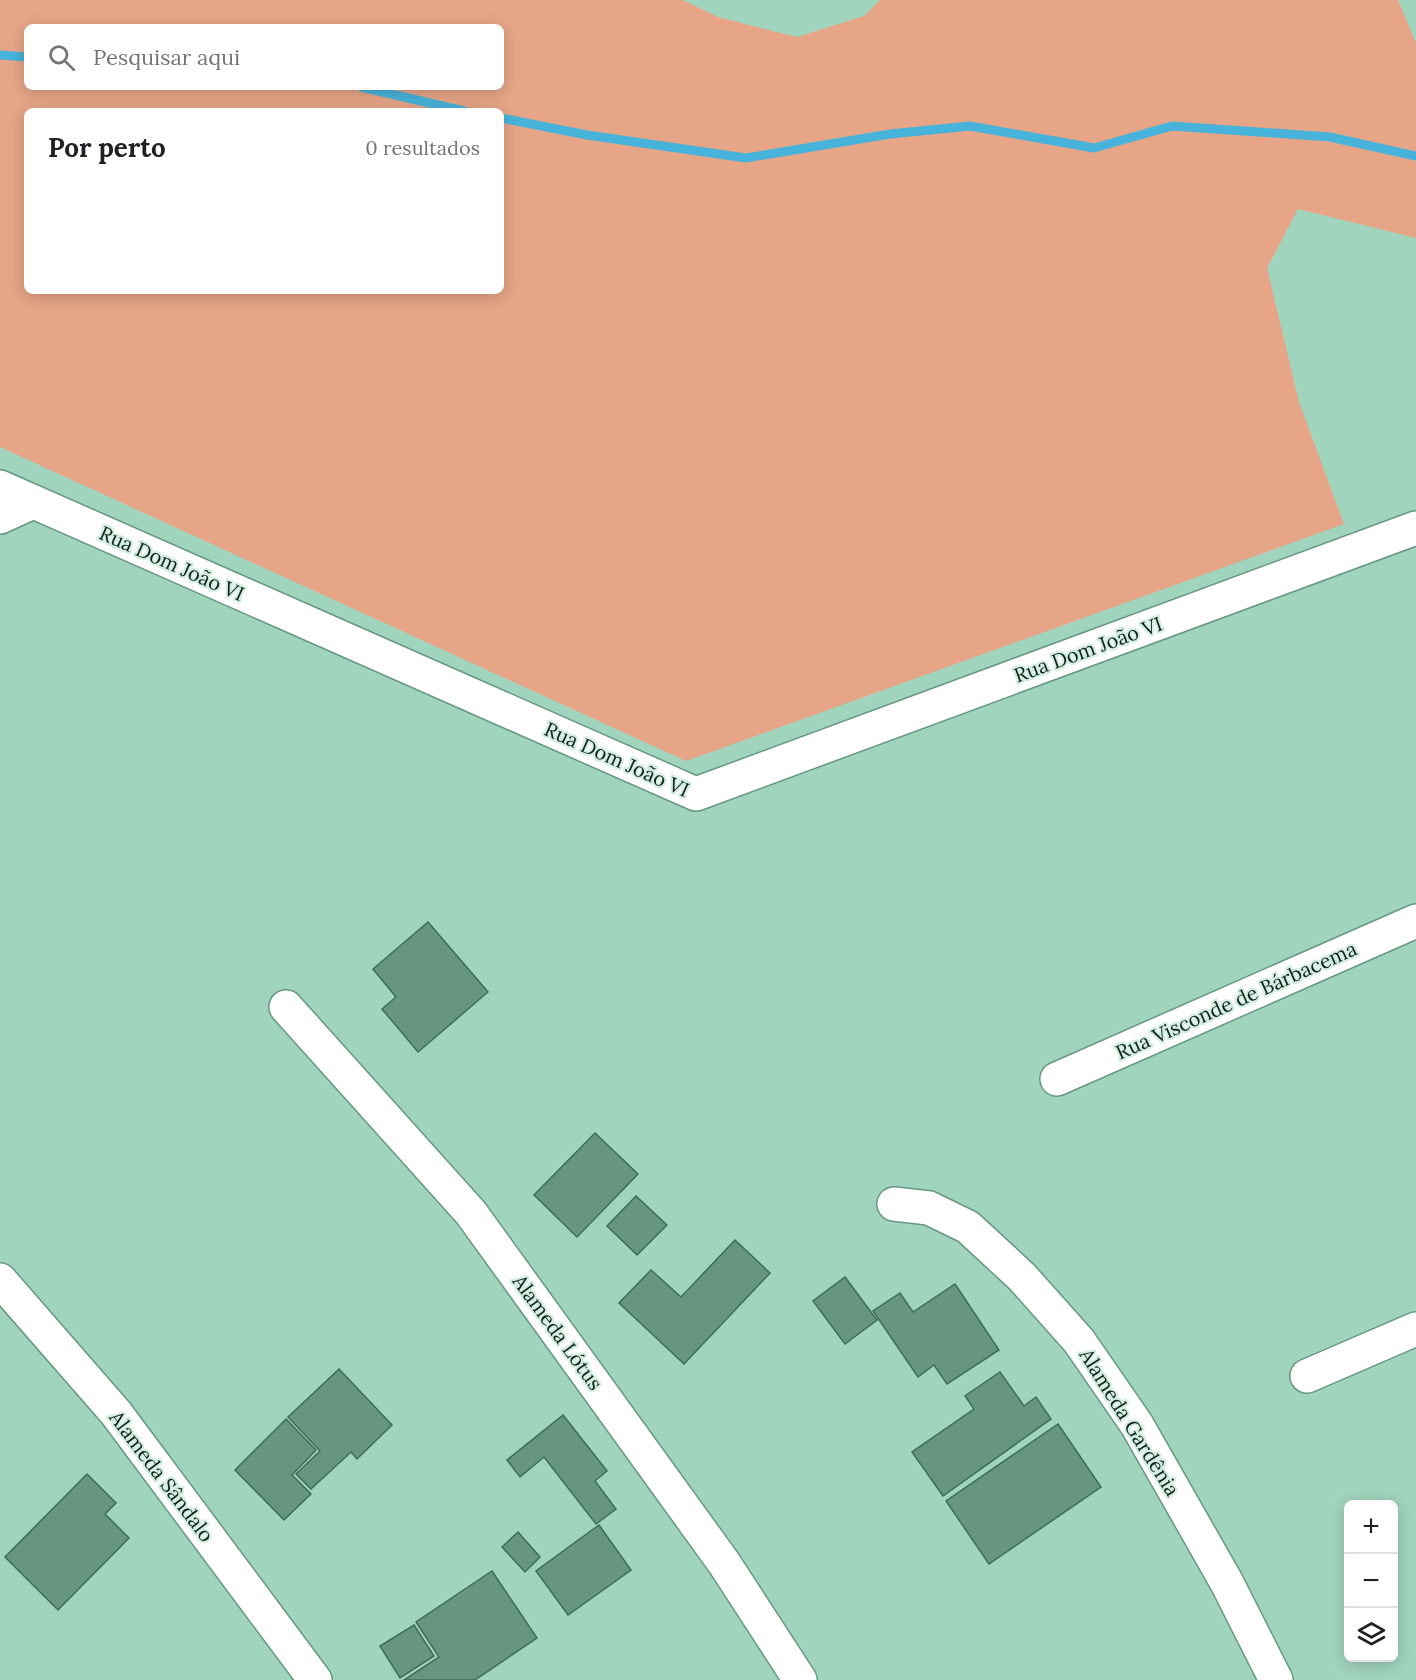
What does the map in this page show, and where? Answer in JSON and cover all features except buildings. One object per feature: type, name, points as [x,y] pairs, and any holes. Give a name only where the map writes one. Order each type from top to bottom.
[{"type":"street","name":"Rua Dom João VI","points":[[0,488],[696,794],[1416,528]]},
{"type":"street","points":[[0,517],[33,502]]},
{"type":"street","name":"Rua Visconde de Bárbacema","points":[[1057,1079],[1416,921]]},
{"type":"street","name":"Alameda Lótus","points":[[286,1007],[471,1213],[724,1563],[800,1680]]},
{"type":"street","name":"Alameda Gardênia","points":[[894,1204],[929,1208],[968,1227],[1022,1277],[1079,1341],[1137,1425],[1227,1583],[1276,1680]]},
{"type":"street","name":"Alameda Sândalo","points":[[0,1280],[116,1413],[315,1680]]},
{"type":"street","points":[[1307,1376],[1416,1329]]},
{"type":"shaded area","points":[[0,0],[683,0],[718,17],[797,37],[864,16],[880,0],[1398,0],[1416,43],[1416,238],[1298,209],[1267,268],[1299,402],[1344,524],[686,761],[0,447]]},
{"type":"waterway","points":[[0,55],[24,57]]},
{"type":"waterway","points":[[374,90],[451,108]]},
{"type":"waterway","points":[[504,119],[587,135],[746,158],[890,134],[970,126],[1094,148],[1172,126],[1330,137],[1416,156]]}]
